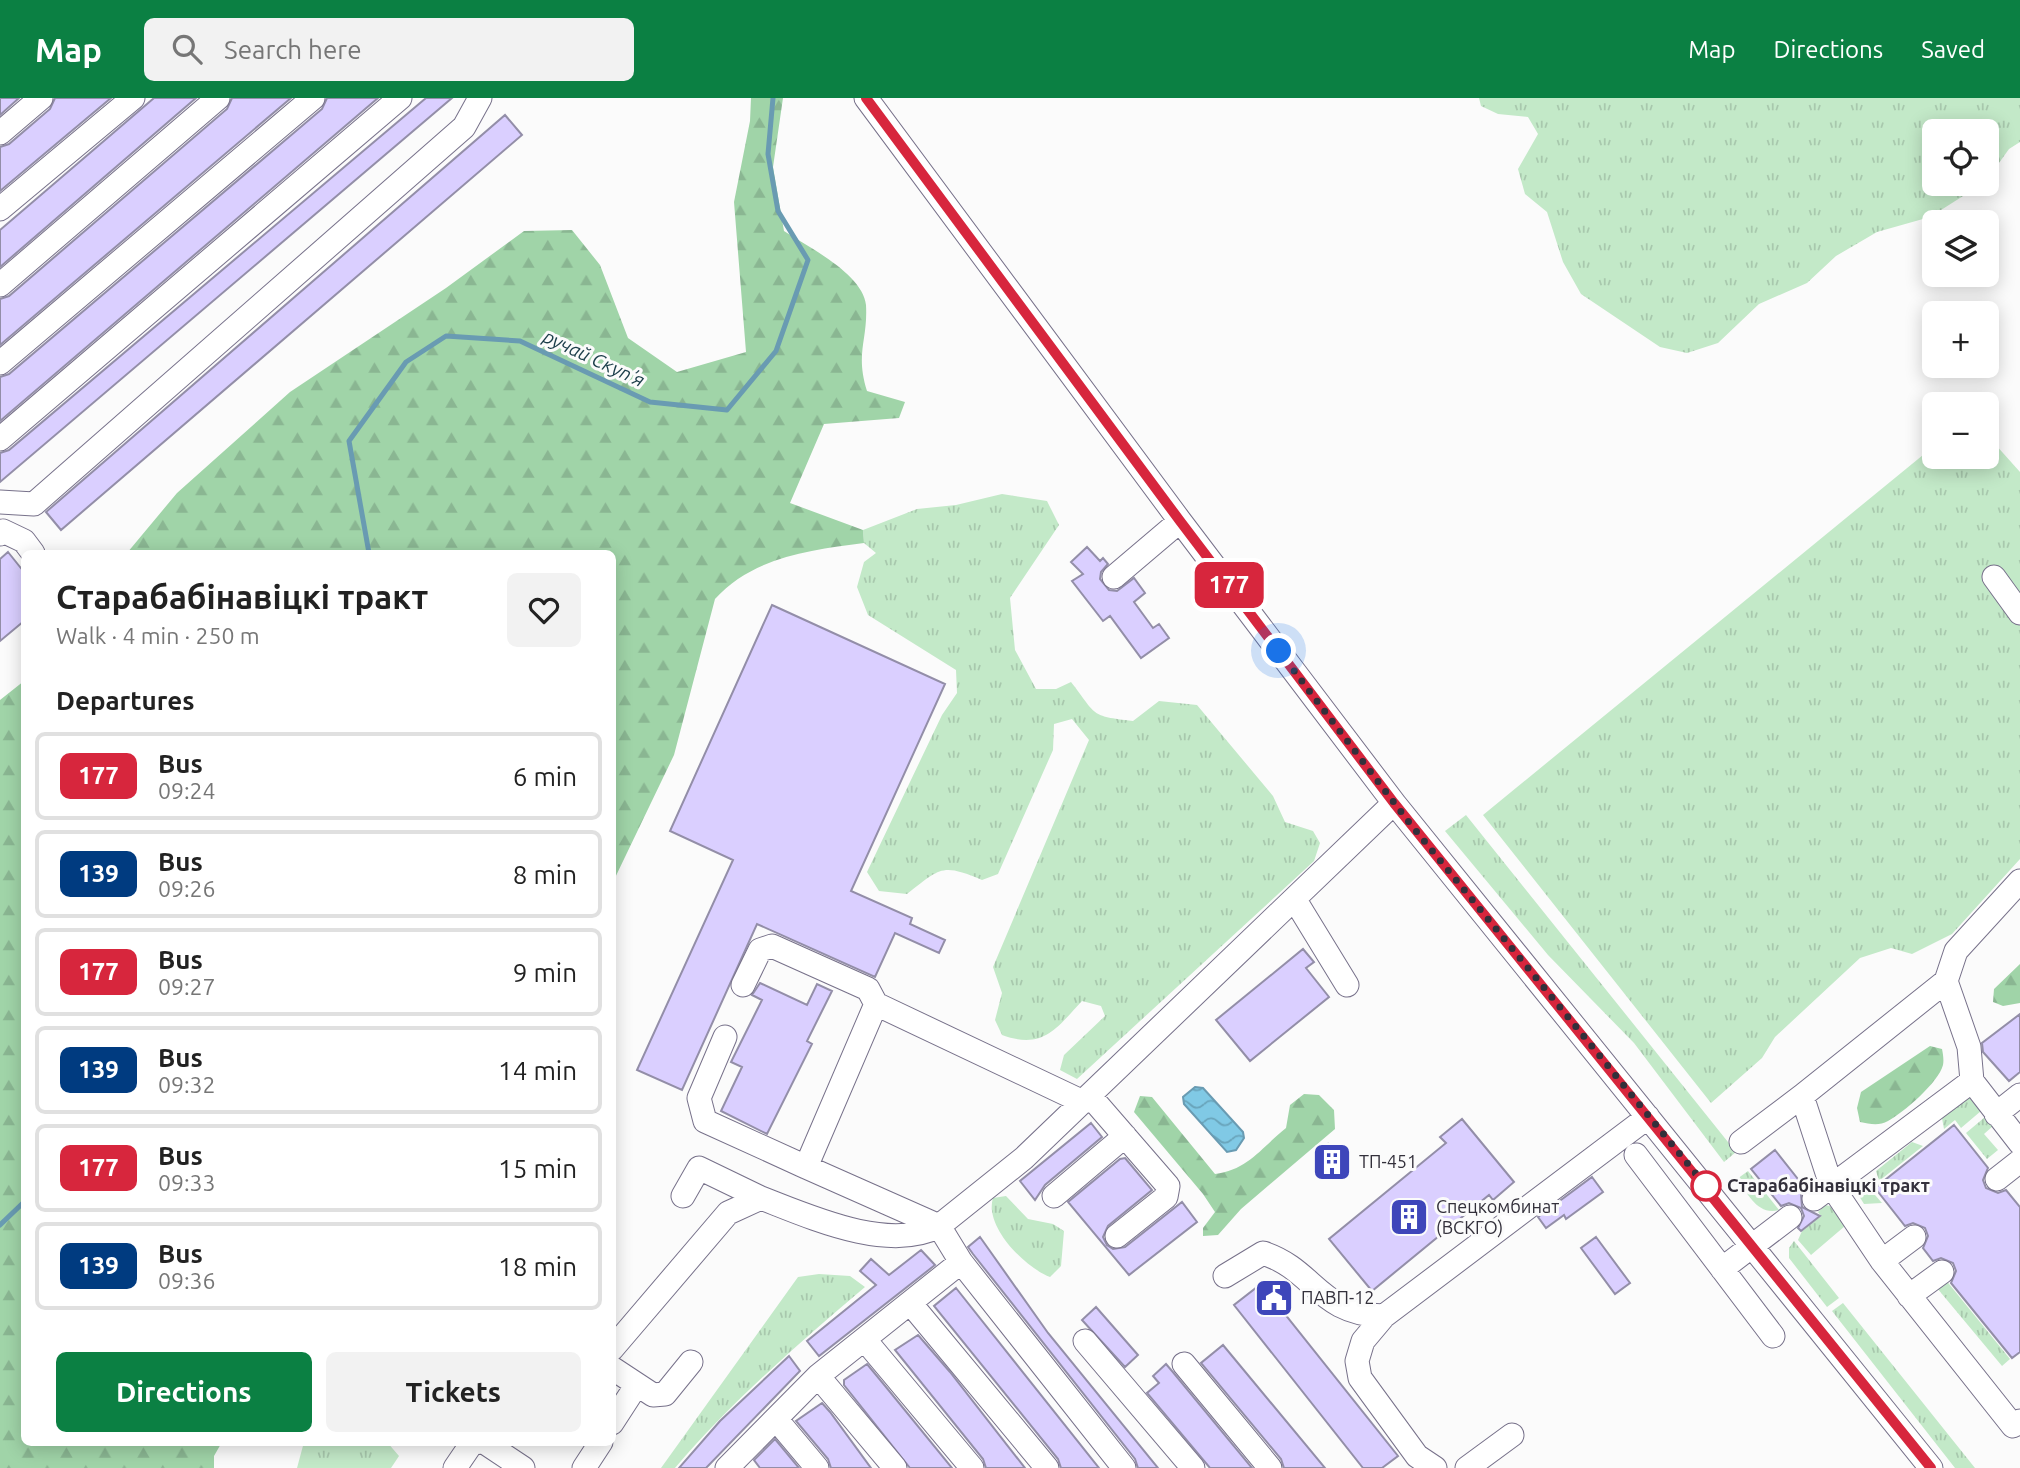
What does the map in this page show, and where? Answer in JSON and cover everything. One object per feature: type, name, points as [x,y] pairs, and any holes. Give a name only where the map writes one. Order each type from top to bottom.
[{"type":"street","points":[[0,133],[41,98]]},
{"type":"street","points":[[0,209],[133,98]]},
{"type":"street","points":[[0,285],[218,98]]},
{"type":"street","points":[[0,363],[313,98]]},
{"type":"street","points":[[0,439],[400,98]]},
{"type":"street","points":[[0,502],[34,504],[464,127],[480,98]]},
{"type":"street","points":[[866,98],[1180,521],[1394,803],[1754,1244],[1931,1468]]},
{"type":"street","points":[[1114,576],[1180,521]]},
{"type":"street","points":[[0,534],[3,531],[24,541],[31,550]]},
{"type":"street","points":[[1994,578],[2020,613]]},
{"type":"street","points":[[683,1196],[699,1168],[761,1198],[813,1218],[882,1236],[924,1234],[939,1226],[1024,1158],[1394,803]]},
{"type":"street","points":[[1741,1142],[1946,981],[1956,951],[2020,881]]},
{"type":"street","points":[[1295,900],[1348,985]]},
{"type":"street","points":[[743,985],[760,950],[772,946],[868,989],[876,1004],[1087,1099],[1125,1136],[1168,1186],[1166,1197],[1117,1236]]},
{"type":"street","points":[[1946,981],[1969,1047],[1972,1081],[2020,1143]]},
{"type":"street","points":[[806,1167],[876,1004]]},
{"type":"street","points":[[726,1037],[699,1098],[705,1121],[939,1226],[961,1262],[1124,1468]]},
{"type":"street","points":[[1822,1192],[1972,1081]]},
{"type":"street","points":[[1996,1114],[2020,1095]]},
{"type":"street","points":[[1802,1096],[1822,1192],[2018,1427]]},
{"type":"street","points":[[1434,1468],[1417,1456],[1360,1378],[1357,1362],[1363,1341],[1384,1316],[1648,1117]]},
{"type":"street","points":[[1054,1196],[1125,1136]]},
{"type":"street","points":[[1636,1155],[1773,1336]]},
{"type":"street","points":[[2008,1183],[2020,1161]]},
{"type":"street","points":[[616,1344],[719,1223],[729,1213],[761,1198]]},
{"type":"street","points":[[1722,1269],[1790,1217]]},
{"type":"street","points":[[1886,1267],[1918,1243]]},
{"type":"street","points":[[1226,1276],[1263,1253],[1280,1259],[1330,1302],[1360,1315],[1384,1316]]},
{"type":"street","points":[[735,1465],[818,1376],[961,1262]]},
{"type":"street","points":[[1909,1296],[1942,1272]]},
{"type":"street","points":[[911,1304],[1047,1468]]},
{"type":"street","points":[[865,1340],[972,1468]]},
{"type":"street","points":[[1085,1341],[1193,1468]]},
{"type":"street","points":[[616,1371],[653,1395],[665,1394],[691,1362]]},
{"type":"street","points":[[1184,1364],[1270,1468]]},
{"type":"street","points":[[818,1376],[895,1468]]},
{"type":"street","points":[[616,1417],[636,1386]]},
{"type":"street","points":[[776,1419],[817,1468]]},
{"type":"street","points":[[1467,1468],[1512,1435]]},
{"type":"street","points":[[455,1468],[470,1446]]},
{"type":"street","points":[[489,1446],[523,1468]]},
{"type":"street","points":[[584,1468],[598,1446]]},
{"type":"green space","points":[[751,98],[783,98],[773,167],[784,231],[833,262],[863,294],[866,305],[862,366],[867,391],[905,402],[899,418],[824,424],[790,503],[863,530],[864,543],[783,558],[747,574],[715,599],[674,755],[616,876],[616,550],[130,550],[177,493],[290,392],[446,288],[524,231],[572,230],[600,265],[628,338],[677,372],[746,352],[734,202],[750,121]]},
{"type":"green space","points":[[1479,98],[2020,98],[2020,142],[2009,149],[1999,163],[1999,119],[1922,119],[1922,196],[1963,196],[1941,210],[1922,210],[1922,219],[1877,232],[1836,256],[1807,283],[1759,304],[1718,343],[1687,353],[1660,347],[1581,294],[1563,262],[1547,212],[1525,194],[1518,169],[1538,134],[1528,117],[1498,114],[1481,106]]},
{"type":"green space","points":[[1999,449],[2020,472],[2020,600],[2010,609],[2020,626],[2020,859],[1952,934],[1912,954],[1891,948],[1860,958],[1775,1037],[1762,1058],[1711,1103],[1483,815],[1922,456],[1922,469],[1999,469]]},
{"type":"green space","points":[[1002,494],[1047,501],[1059,525],[1010,598],[1015,650],[1036,689],[1056,689],[1071,682],[1095,712],[1133,721],[1159,701],[1197,705],[1273,796],[1285,822],[1313,831],[1320,843],[1314,861],[1077,1079],[1060,1070],[1064,1055],[1105,1016],[1101,1006],[1082,1001],[1056,1028],[1038,1038],[1016,1039],[1002,1035],[995,1020],[1002,993],[993,967],[1089,740],[1072,719],[1054,724],[1053,750],[998,874],[982,880],[958,871],[942,871],[927,878],[907,894],[879,891],[867,872],[942,715],[957,693],[956,670],[868,615],[857,587],[864,562],[876,553],[864,543],[863,530],[917,509],[956,505]]},
{"type":"green space","points":[[21,683],[21,1446],[220,1446],[214,1456],[214,1468],[0,1468],[0,700]]},
{"type":"green space","points":[[1466,815],[1736,1152],[1724,1162],[1634,1043],[1548,955],[1445,831]]},
{"type":"green space","points":[[2020,964],[2020,1003],[2003,1006],[1993,1002],[1994,989]]},
{"type":"green space","points":[[1930,1046],[1942,1049],[1943,1065],[1928,1088],[1885,1123],[1860,1122],[1857,1108],[1861,1092]]},
{"type":"green space","points":[[1304,1094],[1319,1095],[1334,1110],[1335,1129],[1241,1209],[1218,1235],[1203,1236],[1203,1228],[1215,1212],[1134,1112],[1140,1096],[1152,1097],[1215,1174],[1237,1168],[1254,1157],[1286,1128],[1290,1105]]},
{"type":"green space","points":[[1968,1096],[1981,1111],[1961,1128],[1955,1120],[1944,1129],[1941,1113]]},
{"type":"green space","points":[[1985,1117],[1993,1126],[1984,1134],[1998,1150],[1987,1159],[1966,1133]]},
{"type":"green space","points":[[1912,1142],[1923,1146],[1879,1181],[1876,1171]]},
{"type":"green space","points":[[1748,1171],[1779,1210],[1765,1210],[1750,1197],[1737,1179]]},
{"type":"green space","points":[[1861,1179],[1882,1203],[1864,1204],[1856,1191],[1856,1183]]},
{"type":"green space","points":[[1006,1196],[1028,1219],[1053,1224],[1064,1231],[1061,1266],[1050,1277],[1018,1255],[1000,1233],[994,1221],[993,1198]]},
{"type":"green space","points":[[1825,1205],[1830,1206],[1845,1226],[1811,1255],[1798,1240],[1802,1231],[1821,1216],[1818,1212]]},
{"type":"green space","points":[[1794,1241],[1839,1298],[1827,1307],[1789,1258],[1789,1248]]},
{"type":"green space","points":[[819,1274],[850,1276],[865,1287],[742,1396],[675,1468],[661,1468],[798,1277]]},
{"type":"green space","points":[[1945,1279],[2010,1359],[2002,1366],[1937,1288]]},
{"type":"green space","points":[[1843,1303],[1975,1468],[1955,1468],[1832,1311]]},
{"type":"green space","points":[[303,1446],[390,1446],[399,1456],[391,1468],[297,1468]]},
{"type":"water","points":[[1195,1087],[1203,1088],[1243,1132],[1244,1138],[1236,1150],[1227,1152],[1184,1104],[1183,1097]]},
{"type":"building","points":[[0,98],[19,98],[0,115]]},
{"type":"building","points":[[55,98],[111,98],[0,191],[0,147],[9,144],[50,109]]},
{"type":"building","points":[[154,98],[196,98],[0,267],[0,230]]},
{"type":"building","points":[[232,98],[291,98],[0,345],[0,299],[9,296],[227,109]]},
{"type":"building","points":[[327,98],[378,98],[0,421],[0,377],[9,374],[322,109]]},
{"type":"building","points":[[426,98],[452,98],[0,482],[0,453],[9,450]]},
{"type":"building","points":[[505,115],[522,135],[61,530],[46,512]]},
{"type":"building","points":[[1087,547],[1100,561],[1103,558],[1108,564],[1101,572],[1100,579],[1109,590],[1117,591],[1134,578],[1145,593],[1134,602],[1153,628],[1159,624],[1169,638],[1141,658],[1110,616],[1103,621],[1072,581],[1083,574],[1071,562]]},
{"type":"building","points":[[8,552],[21,568],[21,624],[0,641],[0,559]]},
{"type":"building","points":[[772,605],[945,684],[851,891],[912,918],[910,924],[945,940],[939,953],[895,933],[875,977],[757,924],[682,1090],[637,1070],[733,860],[670,831]]},
{"type":"building","points":[[1303,949],[1314,962],[1306,968],[1329,997],[1250,1061],[1216,1020]]},
{"type":"building","points":[[760,983],[807,1005],[817,984],[832,991],[807,1041],[812,1044],[767,1134],[721,1111],[742,1067],[731,1062],[762,1000],[752,995]]},
{"type":"building","points":[[2020,1014],[2020,1072],[2009,1081],[1983,1052],[1982,1043]]},
{"type":"building","name":"Спецкомбинат (ВСКГО)","points":[[1462,1119],[1514,1182],[1493,1200],[1489,1195],[1372,1291],[1329,1239],[1446,1143],[1440,1137]]},
{"type":"building","points":[[1091,1123],[1102,1137],[1045,1185],[1035,1200],[1020,1181]]},
{"type":"building","points":[[1954,1125],[1988,1168],[1983,1180],[1986,1188],[1998,1193],[2006,1190],[2020,1207],[2020,1352],[2012,1358],[1951,1283],[1956,1271],[1953,1263],[1941,1258],[1933,1261],[1923,1248],[1928,1236],[1925,1228],[1913,1223],[1905,1226],[1875,1188]]},
{"type":"building","name":"ТП-451","points":[[1328,1144],[1348,1170],[1335,1179],[1315,1154]]},
{"type":"building","points":[[1775,1150],[1805,1188],[1801,1194],[1802,1207],[1820,1216],[1801,1231],[1798,1228],[1804,1216],[1801,1208],[1789,1203],[1781,1206],[1751,1169]]},
{"type":"building","points":[[1125,1158],[1152,1190],[1108,1226],[1103,1237],[1107,1245],[1113,1249],[1125,1247],[1182,1202],[1197,1222],[1129,1275],[1068,1202],[1120,1159]]},
{"type":"building","points":[[1592,1177],[1603,1192],[1566,1219],[1564,1215],[1546,1228],[1538,1217]]},
{"type":"building","points":[[980,1237],[1048,1333],[1158,1468],[1138,1468],[1135,1459],[973,1254],[968,1247]]},
{"type":"building","points":[[1596,1237],[1630,1283],[1615,1294],[1581,1248]]},
{"type":"building","points":[[921,1250],[935,1265],[819,1356],[807,1341],[876,1285],[860,1271],[871,1259],[889,1275]]},
{"type":"building","points":[[1261,1284],[1398,1456],[1382,1468],[1363,1468],[1234,1305]]},
{"type":"building","points":[[956,1288],[1099,1468],[1061,1468],[1058,1459],[934,1306]]},
{"type":"building","points":[[1096,1307],[1138,1355],[1125,1367],[1082,1320]]},
{"type":"building","points":[[918,1335],[1025,1468],[986,1468],[983,1459],[895,1350]]},
{"type":"building","points":[[1223,1345],[1325,1468],[1284,1468],[1281,1459],[1201,1363]]},
{"type":"building","points":[[789,1356],[800,1371],[706,1468],[679,1468],[720,1421]]},
{"type":"building","points":[[867,1364],[952,1468],[910,1468],[844,1385],[844,1380]]},
{"type":"building","points":[[1166,1364],[1252,1468],[1210,1468],[1147,1393],[1159,1383],[1153,1376]]},
{"type":"building","points":[[822,1403],[871,1468],[831,1468],[828,1459],[796,1421]]},
{"type":"building","points":[[775,1439],[799,1468],[760,1468],[754,1460]]},
{"type":"waterway","name":"ручай Скупʼя","points":[[368,550],[349,441],[406,362],[446,336],[520,341],[650,402],[727,410],[776,351],[808,260],[778,211],[768,154],[773,98]]},
{"type":"waterway","name":"ручай Скупʼя","points":[[0,1225],[21,1205]]},
{"type":"bus line","name":"177","points":[[866,98],[1018,305],[1394,803],[1754,1244],[1931,1468]]},
{"type":"place","name":"ТП-451","points":[[1332,1162]]},
{"type":"place","name":"Старабабінавіцкі тракт","points":[[1706,1186]]},
{"type":"place","name":"Спецкомбинат (ВСКГО)","points":[[1409,1217]]},
{"type":"place","name":"ПАВП-12","points":[[1274,1298]]},
{"type":"route","points":[[1279,651],[1408,821],[1706,1186]]}]
